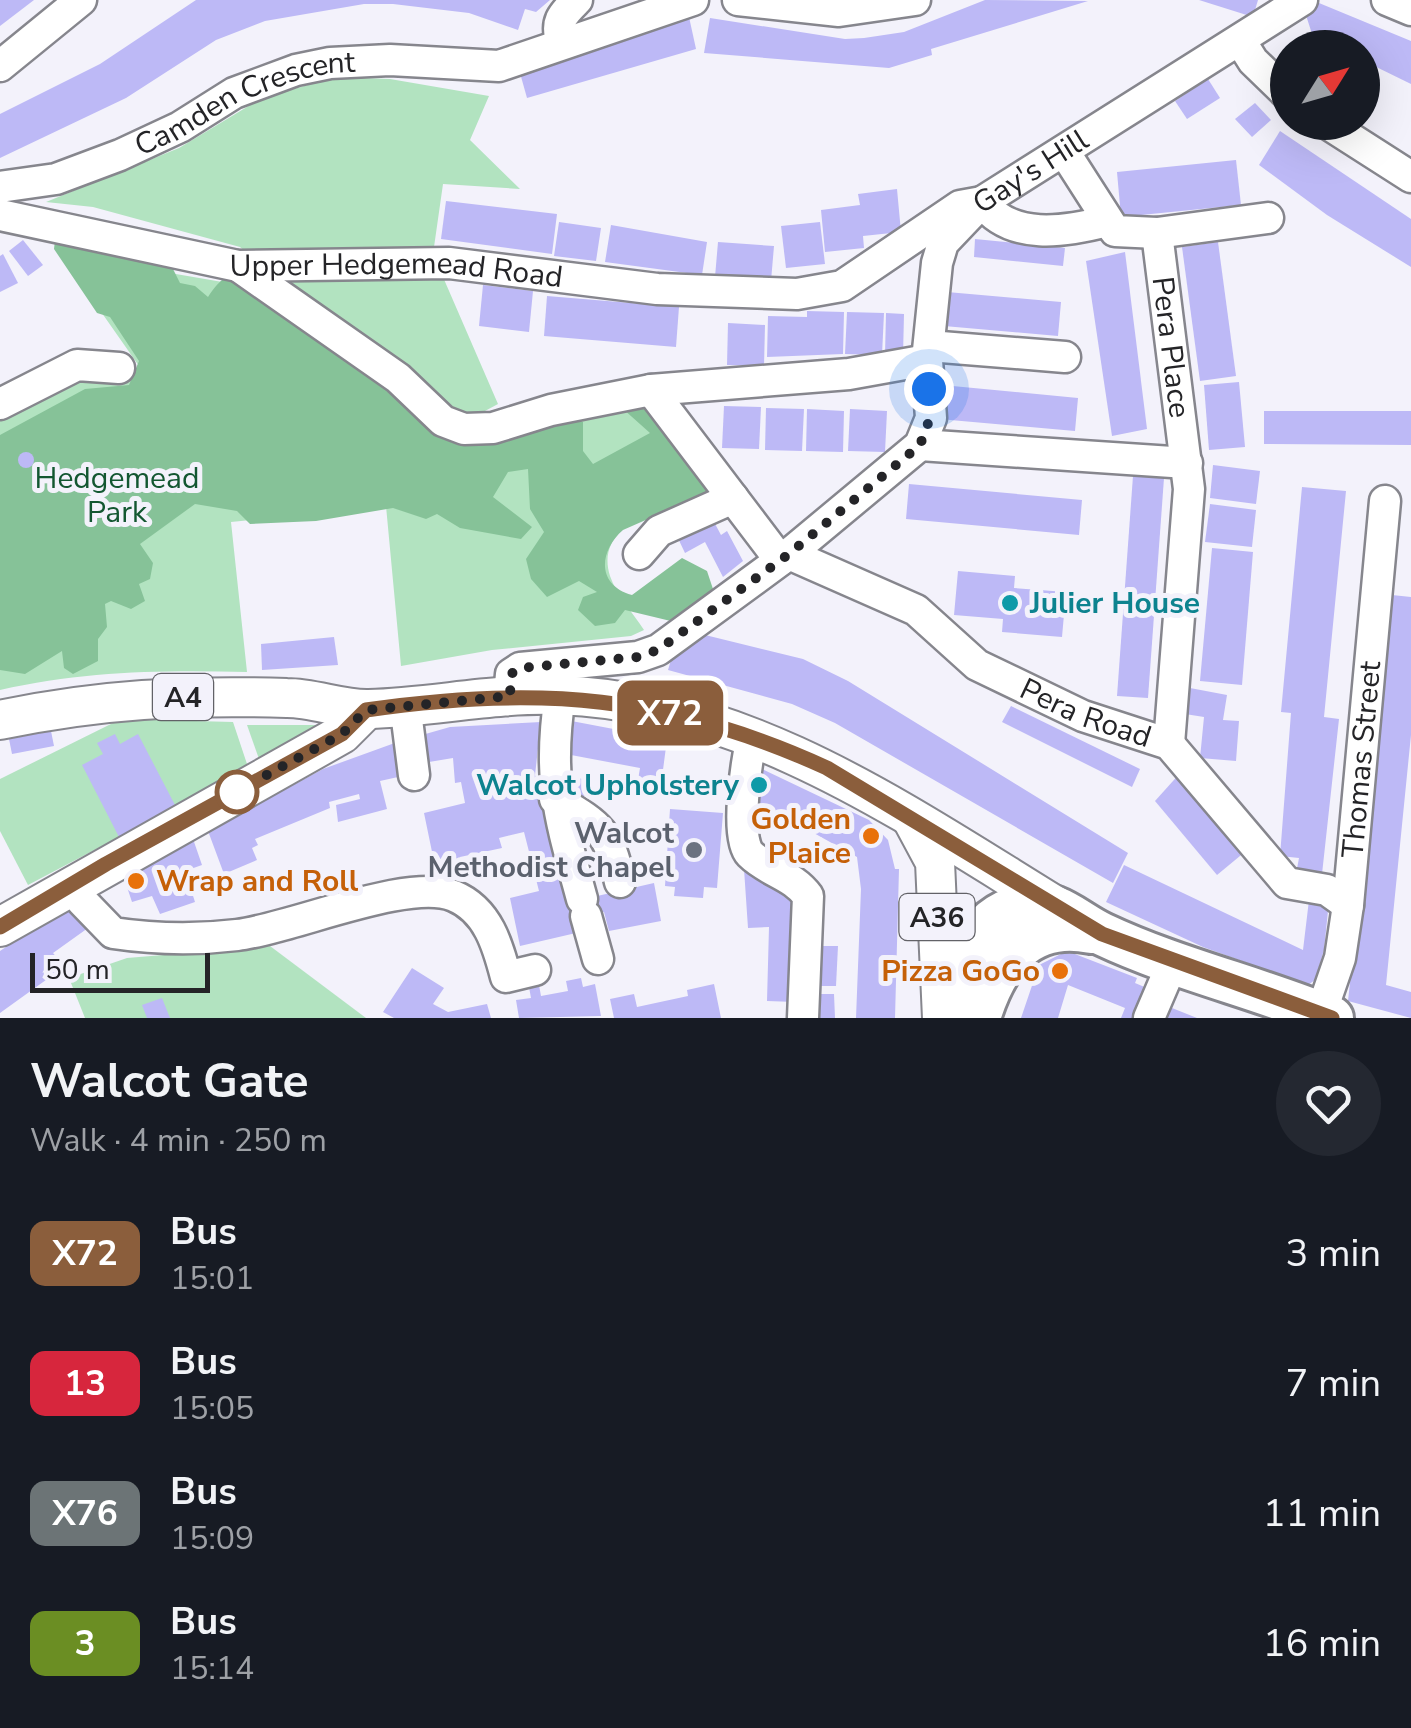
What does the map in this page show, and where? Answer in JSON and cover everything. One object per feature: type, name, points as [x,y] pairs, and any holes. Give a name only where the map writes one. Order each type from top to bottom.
[{"type":"highway","name":"A4","points":[[1036,899],[1102,934],[1327,1016]]},
{"type":"highway","name":"A36","points":[[979,1018],[999,969],[1018,946],[1036,899]]},
{"type":"highway","name":"A36","points":[[957,1018],[962,967],[972,941],[996,918],[1036,899]]},
{"type":"highway","name":"A36","points":[[1018,946],[1054,929],[1102,934]]},
{"type":"main road","name":"A4","points":[[0,720],[131,697],[288,698],[366,710],[560,695],[674,714],[752,737],[827,768],[1036,899]]},
{"type":"main road","points":[[0,927],[194,814],[342,734],[366,710]]},
{"type":"main road","name":"A36","points":[[913,821],[934,862],[942,1018]]},
{"type":"street","points":[[0,66],[81,0]]},
{"type":"street","points":[[577,0],[560,18],[557,30],[562,42],[693,0]]},
{"type":"street","points":[[738,0],[838,11],[915,0]]},
{"type":"street","name":"Gay's Hill","points":[[920,445],[930,418],[928,353],[936,262],[942,244],[982,202],[1302,0]]},
{"type":"street","points":[[1387,0],[1411,10]]},
{"type":"street","name":"Camden Crescent","points":[[0,187],[56,179],[120,155],[180,127],[234,93],[296,70],[330,63],[390,60],[499,66],[562,42]]},
{"type":"street","points":[[1241,42],[1270,78]]},
{"type":"street","points":[[1352,140],[1411,178]]},
{"type":"street","points":[[1065,153],[1115,231],[1157,233],[1268,218]]},
{"type":"street","points":[[982,202],[1005,224],[1065,232],[1107,221]]},
{"type":"street","name":"Upper Hedgemead Road","points":[[0,215],[238,266],[449,264],[657,289],[798,294],[842,286],[960,206],[982,202]]},
{"type":"street","name":"Pera Place","points":[[1157,233],[1187,463],[1169,744]]},
{"type":"street","points":[[238,266],[370,357],[443,421],[464,429],[493,428],[550,410],[651,390],[849,374],[928,353],[1066,357]]},
{"type":"street","points":[[0,404],[77,365],[119,368]]},
{"type":"street","points":[[651,390],[784,557]]},
{"type":"street","points":[[510,696],[511,674],[520,668],[638,657],[658,650],[784,557],[920,445],[1187,463]]},
{"type":"street","points":[[638,554],[659,531],[734,498]]},
{"type":"street","name":"Thomas Street","points":[[1327,1016],[1348,905],[1385,501]]},
{"type":"street","name":"Pera Road","points":[[784,557],[916,610],[977,666],[1083,716],[1169,744],[1287,883],[1327,890],[1348,905]]},
{"type":"street","points":[[560,695],[551,752],[555,799],[598,959]]},
{"type":"street","points":[[406,704],[414,776]]},
{"type":"street","points":[[752,737],[744,767],[744,844],[755,858],[800,884],[808,896],[803,1018]]},
{"type":"street","points":[[555,799],[602,828],[611,842],[620,882]]},
{"type":"street","points":[[72,883],[82,901],[114,932],[179,938],[272,929],[415,891],[454,896],[482,917],[517,981]]},
{"type":"street","points":[[1149,1018],[1173,962]]},
{"type":"green space","points":[[336,77],[390,79],[489,96],[470,140],[520,189],[443,184],[433,254],[498,404],[470,419],[456,418],[312,311],[240,247],[93,207],[46,202],[179,148],[262,98]]},
{"type":"green space","name":"Hedgemead Park","points":[[56,232],[78,237],[112,255],[170,263],[180,283],[195,286],[208,297],[231,276],[263,279],[424,416],[560,413],[583,422],[583,451],[593,464],[650,433],[622,408],[661,394],[716,489],[623,530],[609,548],[607,576],[612,584],[632,595],[682,558],[707,571],[715,595],[679,623],[625,610],[615,623],[595,626],[578,610],[583,597],[597,592],[579,581],[547,597],[531,579],[526,559],[544,532],[530,509],[528,469],[508,472],[493,497],[532,527],[521,539],[460,528],[437,514],[426,519],[393,508],[316,521],[250,524],[237,511],[195,504],[140,544],[153,563],[150,579],[139,584],[145,601],[131,609],[111,601],[105,604],[107,627],[98,639],[98,661],[73,674],[64,668],[62,651],[25,674],[0,670],[0,435],[85,389],[129,385],[139,361],[110,317],[97,313],[54,249]]},
{"type":"green space","name":"Hedgemead Park","points":[[55,246],[100,261],[240,285],[448,434],[648,397],[713,486],[659,506],[625,527],[613,540],[608,557],[610,576],[644,630],[631,636],[492,650],[401,666],[386,506],[231,522],[247,672],[123,673],[0,690],[0,415],[79,375],[146,376]]},
{"type":"green space","points":[[121,719],[233,722],[247,764],[178,806],[28,885],[0,831],[0,779]]},
{"type":"green space","points":[[247,725],[319,725],[320,728],[259,759]]},
{"type":"green space","points":[[270,946],[366,1018],[85,1018],[69,978],[127,958]]},
{"type":"building","points":[[0,0],[34,0],[0,26]]},
{"type":"building","points":[[196,0],[550,0],[536,12],[525,9],[518,30],[469,13],[393,4],[364,4],[265,21],[216,40],[126,98],[0,158],[0,114],[100,64]]},
{"type":"building","points":[[985,0],[1088,1],[931,49],[932,55],[889,68],[704,53],[710,18],[845,39],[864,38],[904,32]]},
{"type":"building","points":[[1199,0],[1258,0],[1253,17]]},
{"type":"building","points":[[1319,3],[1411,41],[1411,84],[1380,69],[1380,30],[1311,30],[1304,9]]},
{"type":"building","points":[[689,17],[696,49],[527,98],[520,73]]},
{"type":"building","points":[[1208,79],[1220,98],[1187,119],[1175,101]]},
{"type":"building","points":[[1255,103],[1270,121],[1252,137],[1235,119]]},
{"type":"building","points":[[1274,140],[1293,140],[1411,219],[1411,267],[1327,215],[1259,165]]},
{"type":"building","points":[[1236,160],[1241,205],[1121,217],[1117,172]]},
{"type":"building","points":[[897,189],[901,232],[863,236],[864,248],[825,252],[821,210],[860,205],[858,194]]},
{"type":"building","points":[[446,201],[557,214],[552,254],[441,239]]},
{"type":"building","points":[[559,222],[601,228],[596,261],[554,256]]},
{"type":"building","points":[[820,222],[825,264],[786,268],[781,226]]},
{"type":"building","points":[[611,225],[707,242],[702,275],[605,262]]},
{"type":"building","points":[[975,239],[1065,248],[1063,266],[974,257]]},
{"type":"building","points":[[23,240],[43,265],[28,276],[9,251]]},
{"type":"building","points":[[718,242],[774,246],[771,281],[715,277]]},
{"type":"building","points":[[1218,242],[1236,376],[1200,381],[1182,247]]},
{"type":"building","points":[[1125,252],[1147,429],[1112,436],[1086,261]]},
{"type":"building","points":[[3,254],[18,283],[0,292],[0,256]]},
{"type":"building","points":[[483,285],[533,291],[529,332],[479,326]]},
{"type":"building","points":[[947,292],[1061,302],[1058,336],[944,326]]},
{"type":"building","points":[[547,296],[679,307],[676,347],[544,336]]},
{"type":"building","points":[[807,311],[844,312],[843,354],[767,357],[768,316],[807,317]]},
{"type":"building","points":[[847,312],[884,313],[882,355],[845,354]]},
{"type":"building","points":[[886,313],[904,314],[903,356],[885,355]]},
{"type":"building","points":[[728,323],[765,325],[764,366],[727,365]]},
{"type":"building","points":[[1239,382],[1245,447],[1209,450],[1204,385]]},
{"type":"building","points":[[942,385],[1078,398],[1075,431],[939,419]]},
{"type":"building","points":[[724,406],[761,407],[759,449],[722,448]]},
{"type":"building","points":[[766,408],[804,409],[802,451],[765,450]]},
{"type":"building","points":[[807,409],[844,411],[843,452],[806,451]]},
{"type":"building","points":[[850,409],[887,411],[885,452],[848,451]]},
{"type":"building","points":[[1264,411],[1411,411],[1411,445],[1264,444]]},
{"type":"building","points":[[26,452],[34,460],[26,468],[18,460]]},
{"type":"building","points":[[1213,465],[1260,471],[1256,504],[1210,498]]},
{"type":"building","points":[[1133,476],[1164,478],[1148,698],[1117,696]]},
{"type":"building","points":[[909,484],[1082,500],[1079,535],[906,519]]},
{"type":"building","points":[[1302,487],[1346,491],[1324,717],[1339,719],[1322,874],[1296,874],[1299,858],[1280,856],[1291,713],[1281,712]]},
{"type":"building","points":[[1210,504],[1256,510],[1252,547],[1205,542]]},
{"type":"building","points":[[713,520],[721,535],[727,531],[743,561],[723,577],[705,542],[685,553],[675,532]]},
{"type":"building","points":[[1212,548],[1253,552],[1242,685],[1200,681]]},
{"type":"building","name":"Julier House","points":[[958,571],[1015,576],[1014,588],[1066,592],[1062,637],[1002,632],[1003,619],[954,615]]},
{"type":"building","points":[[1392,595],[1411,597],[1411,735],[1386,985],[1411,992],[1411,1018],[1348,1001]]},
{"type":"building","points":[[697,633],[803,659],[848,681],[1128,853],[1113,883],[835,723],[792,704],[668,670],[674,650]]},
{"type":"building","points":[[334,637],[338,665],[262,670],[261,644]]},
{"type":"building","points":[[1190,688],[1227,695],[1223,720],[1239,721],[1236,761],[1200,758],[1204,717],[1185,714]]},
{"type":"building","points":[[1011,706],[1140,769],[1132,787],[1002,722]]},
{"type":"building","points":[[561,719],[645,735],[644,744],[666,747],[661,785],[638,780],[640,768],[571,755],[571,760],[560,757]]},
{"type":"building","points":[[541,722],[535,775],[571,902],[654,883],[661,921],[609,931],[604,912],[575,918],[576,933],[520,946],[510,898],[539,891],[524,832],[499,838],[502,848],[460,857],[463,868],[437,876],[424,813],[465,803],[461,782],[455,783],[453,758],[423,763],[422,735],[450,727]]},
{"type":"building","points":[[51,731],[54,746],[12,754],[9,739]]},
{"type":"building","points":[[115,734],[120,744],[138,734],[176,807],[119,837],[82,765],[103,754],[97,743]]},
{"type":"building","points":[[403,740],[407,775],[380,781],[387,809],[338,822],[336,805],[360,799],[359,794],[329,802],[330,808],[255,839],[258,845],[252,848],[257,860],[224,874],[208,831],[323,769]]},
{"type":"building","points":[[758,767],[869,820],[888,840],[895,869],[899,869],[895,1018],[856,1018],[861,889],[857,857],[749,797]]},
{"type":"building","points":[[1182,771],[1246,851],[1217,875],[1155,801]]},
{"type":"building","points":[[566,776],[594,781],[597,798],[564,793]]},
{"type":"building","name":"Walcot Methodist Chapel","points":[[670,809],[723,813],[717,888],[704,887],[703,898],[674,896],[675,887],[665,886]]},
{"type":"building","points":[[192,836],[202,865],[185,871],[195,902],[160,914],[152,896],[132,902],[124,878]]},
{"type":"building","points":[[1124,865],[1303,950],[1309,900],[1329,901],[1324,950],[1315,980],[1308,985],[1203,947],[1106,902]]},
{"type":"building","points":[[744,869],[767,872],[797,893],[795,1002],[767,1001],[769,927],[748,928]]},
{"type":"building","points":[[63,909],[76,912],[88,928],[53,953],[59,960],[52,965],[57,972],[0,1013],[0,951]]},
{"type":"building","points":[[822,946],[838,946],[836,986],[821,986]]},
{"type":"building","points":[[1067,951],[1137,978],[1135,983],[1154,991],[1144,1018],[1121,1018],[1125,1008],[1068,985],[1058,1018],[1021,1018],[1039,965]]},
{"type":"building","points":[[412,968],[444,988],[433,1004],[448,1012],[487,1004],[491,1018],[394,1018],[383,1012]]},
{"type":"building","points":[[581,978],[583,987],[595,984],[601,1016],[519,1018],[516,1000],[531,998],[529,987],[539,985],[541,996],[568,991],[566,981]]},
{"type":"building","points":[[714,984],[721,1018],[614,1018],[610,999],[634,994],[637,1007],[688,996],[687,990]]},
{"type":"building","points":[[820,994],[834,994],[835,1018],[819,1018]]},
{"type":"building","points":[[162,998],[170,1018],[147,1018],[142,1005]]},
{"type":"building","points":[[1162,1004],[1197,1018],[1156,1018]]},
{"type":"bus line","name":"X72","points":[[0,927],[342,734],[366,710],[560,695],[610,700],[674,714],[790,751],[827,768],[1102,934],[1332,1018]]},
{"type":"place","name":"Julier House","points":[[1010,603]]},
{"type":"place","name":"Walcot Upholstery","points":[[759,785]]},
{"type":"place","name":"Golden Plaice","points":[[871,836]]},
{"type":"place","name":"Walcot Methodist Chapel","points":[[694,850]]},
{"type":"place","name":"Wrap and Roll","points":[[136,881]]},
{"type":"place","name":"Pizza GoGo","points":[[1060,971]]},
{"type":"route","points":[[237,792],[228,796],[342,734],[366,710],[510,696],[511,674],[520,668],[638,657],[658,650],[789,554],[920,445],[930,418],[929,389]]}]
